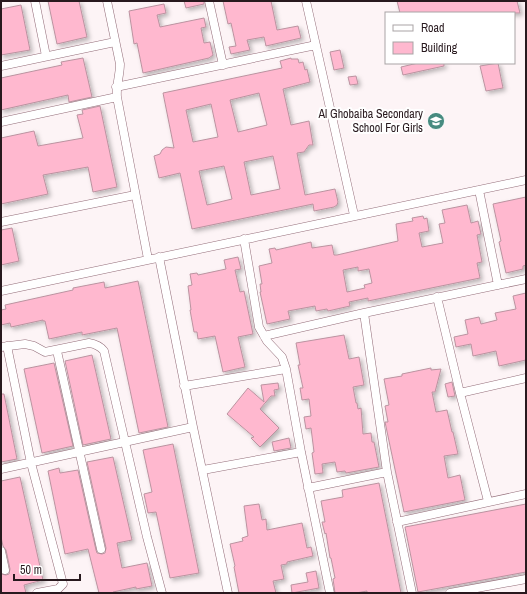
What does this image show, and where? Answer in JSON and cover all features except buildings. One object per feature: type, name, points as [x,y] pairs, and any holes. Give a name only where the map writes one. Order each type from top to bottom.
[{"type":"street","points":[[35,1],[46,56]]},
{"type":"street","points":[[106,1],[120,69],[116,87],[117,97],[148,259]]},
{"type":"street","points":[[209,1],[223,65]]},
{"type":"street","points":[[306,1],[354,216]]},
{"type":"street","points":[[1,66],[115,42]]},
{"type":"street","points":[[116,87],[316,45]]},
{"type":"street","points":[[1,122],[117,97]]},
{"type":"street","points":[[1,291],[526,180]]},
{"type":"street","points":[[480,190],[498,285]]},
{"type":"street","points":[[1,222],[135,195]]},
{"type":"street","points":[[244,239],[258,322],[264,336],[282,357],[286,369],[308,488],[330,593]]},
{"type":"street","points":[[159,257],[184,386],[228,593]]},
{"type":"street","points":[[264,336],[364,312],[526,279]]},
{"type":"street","points":[[437,297],[488,501]]},
{"type":"street","points":[[364,312],[387,472],[412,593]]},
{"type":"street","points":[[37,593],[58,589],[62,584],[4,346],[25,344],[34,346],[44,352],[57,351],[89,343],[100,346],[104,351],[147,538],[162,593]]},
{"type":"street","points":[[57,351],[100,549]]},
{"type":"street","points":[[184,386],[286,369]]},
{"type":"street","points":[[460,393],[526,378]]},
{"type":"street","points":[[1,469],[80,453],[193,427]]},
{"type":"street","points":[[203,470],[301,452]]},
{"type":"street","points":[[308,488],[387,472]]},
{"type":"street","points":[[397,522],[488,501],[526,494]]},
{"type":"street","points":[[1,551],[5,570]]},
{"type":"street","points":[[450,593],[526,579]]},
{"type":"street","points":[[499,584],[501,593]]},
{"type":"place","name":"Al Ghobaiba Secondary School For Girls","points":[[436,121]]}]
